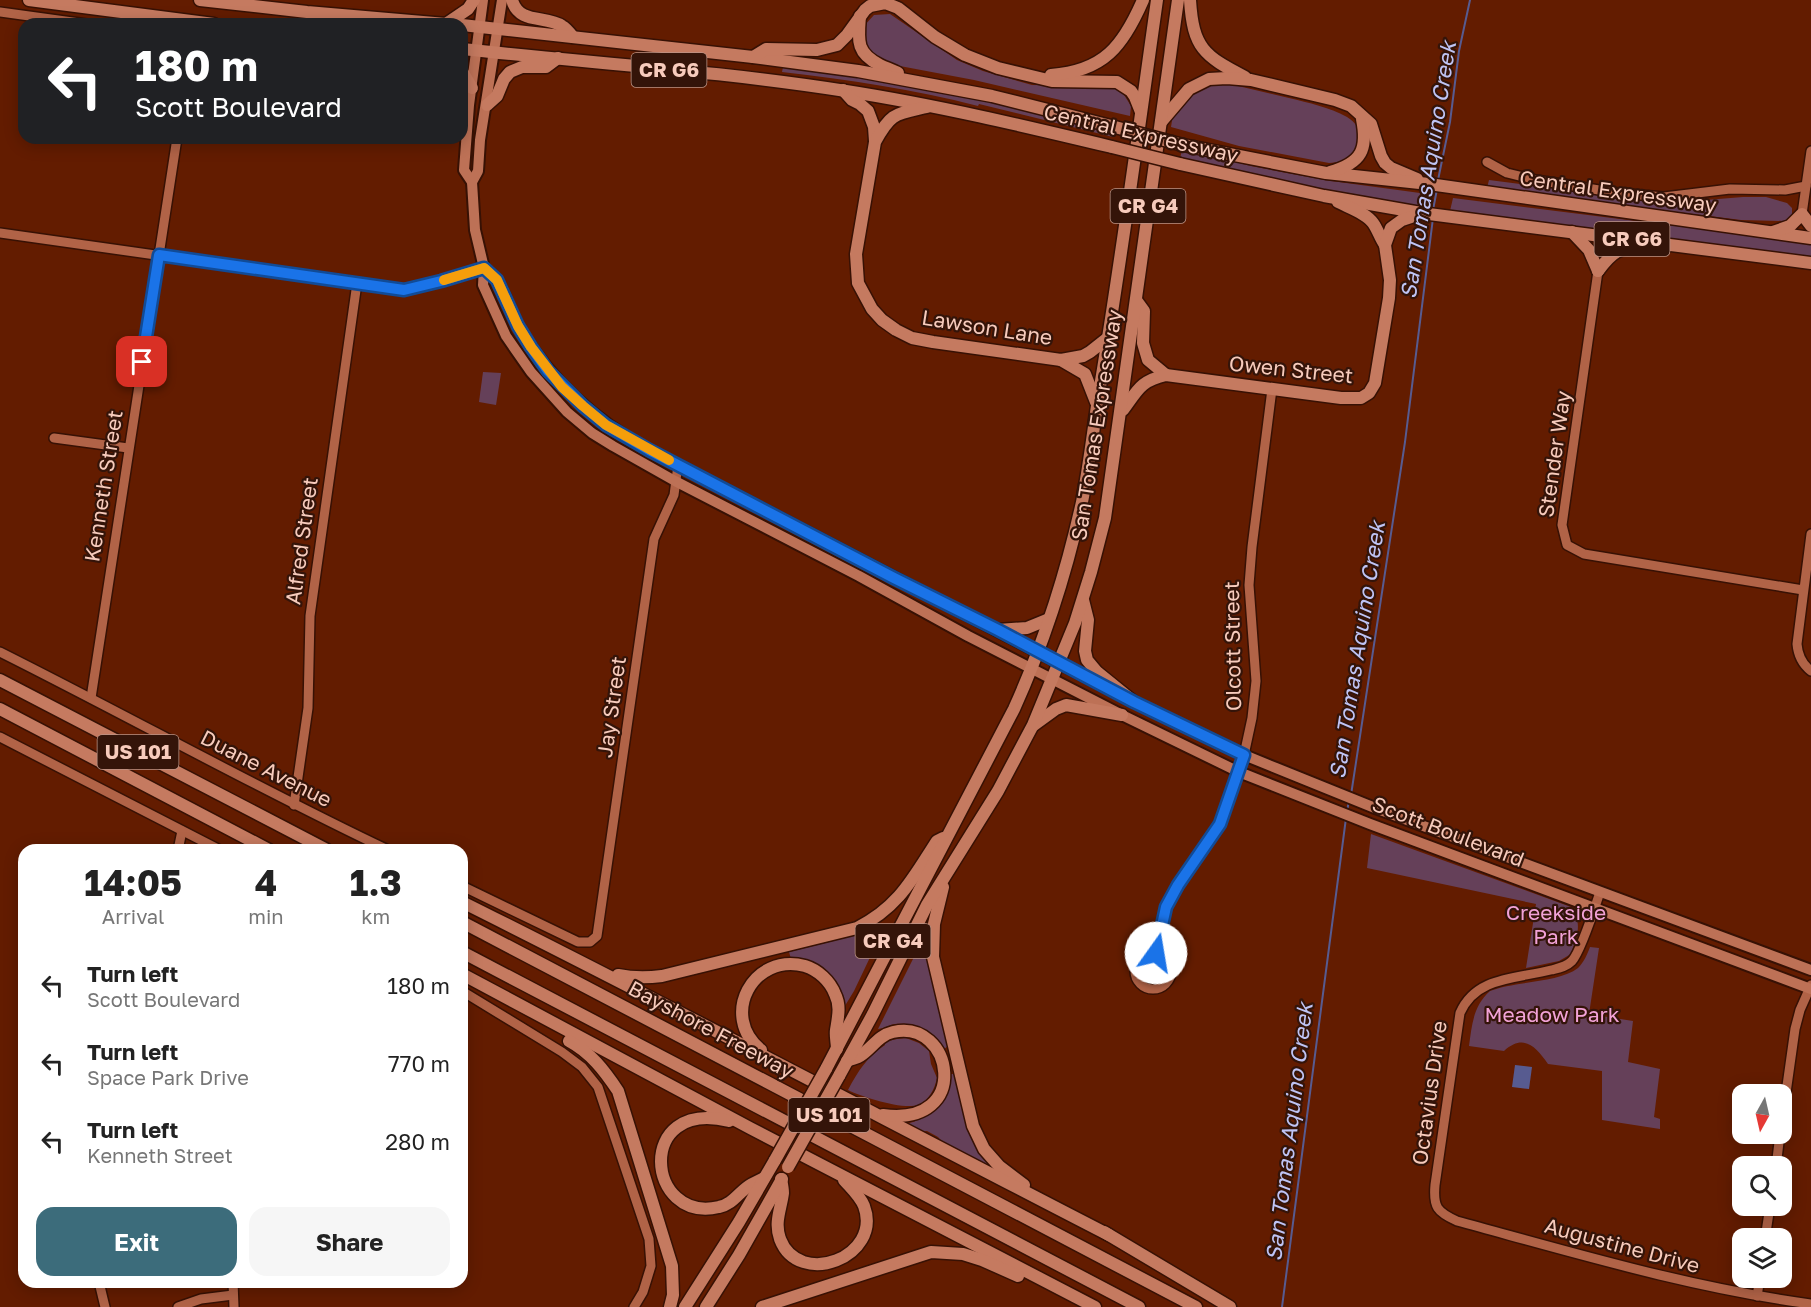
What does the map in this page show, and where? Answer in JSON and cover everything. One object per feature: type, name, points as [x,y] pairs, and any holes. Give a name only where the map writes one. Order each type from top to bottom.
[{"type":"highway","points":[[29,0],[168,18]]},
{"type":"highway","points":[[200,0],[376,18]]},
{"type":"highway","points":[[455,18],[468,9],[474,0]]},
{"type":"highway","points":[[512,0],[514,8],[524,16],[562,25],[573,37]]},
{"type":"highway","points":[[1029,77],[1065,74],[1086,68],[1109,55],[1134,21],[1143,0]]},
{"type":"highway","name":"San Tomas Expressway","points":[[764,1178],[837,1049],[1014,709],[1032,668],[1049,619],[1070,551],[1082,501],[1156,0]]},
{"type":"highway","name":"San Tomas Expressway","points":[[781,1179],[873,1014],[923,914],[998,791],[1033,725],[1053,680],[1083,600],[1105,518],[1178,0]]},
{"type":"highway","points":[[1190,0],[1193,32],[1207,55],[1251,80]]},
{"type":"highway","points":[[753,57],[765,49],[817,50],[837,45],[860,15],[870,6],[885,3],[898,8],[935,37],[965,55],[998,68],[1052,81],[1117,82],[1131,91],[1141,113]]},
{"type":"highway","points":[[860,15],[858,42],[864,54],[869,59],[907,79]]},
{"type":"highway","name":"Central Expressway","points":[[468,26],[753,57],[907,79],[992,96],[1183,145],[1326,173],[1429,184],[1811,238]]},
{"type":"highway","name":"Central Expressway","points":[[468,49],[843,90],[931,106],[1324,196],[1453,218],[1811,263]]},
{"type":"highway","points":[[487,105],[497,96],[504,79],[510,72],[522,68],[546,67],[558,58]]},
{"type":"highway","points":[[1160,123],[1188,89],[1209,80],[1227,78],[1251,80],[1351,106],[1371,124],[1380,156],[1385,163],[1391,168],[1429,184]]},
{"type":"highway","points":[[843,90],[852,100],[868,111],[874,127],[875,142]]},
{"type":"highway","points":[[875,142],[883,128],[895,115],[931,106]]},
{"type":"highway","points":[[1326,173],[1342,169],[1355,161],[1361,153],[1365,136],[1361,115]]},
{"type":"highway","name":"Lawson Lane","points":[[875,142],[856,254],[858,283],[872,309],[882,320],[912,338],[1060,360]]},
{"type":"highway","points":[[1324,196],[1368,218],[1374,224],[1385,246]]},
{"type":"highway","points":[[1385,246],[1388,234],[1395,225],[1421,213]]},
{"type":"highway","points":[[1771,233],[1790,226],[1802,214],[1811,226]]},
{"type":"highway","points":[[1572,232],[1589,250],[1598,271],[1617,250],[1632,246],[1716,250],[1811,270]]},
{"type":"highway","name":"Owen Street","points":[[1166,375],[1353,399],[1361,398],[1369,393],[1378,371],[1389,298],[1390,280],[1385,246]]},
{"type":"highway","points":[[1136,300],[1144,311],[1143,344],[1148,360],[1166,375]]},
{"type":"highway","points":[[1060,360],[1084,355],[1108,337]]},
{"type":"highway","points":[[1060,360],[1085,374],[1097,405]]},
{"type":"highway","points":[[1121,411],[1142,384],[1166,375]]},
{"type":"highway","points":[[1083,600],[1088,620],[1086,660],[1134,702]]},
{"type":"highway","points":[[998,630],[1027,628],[1049,619]]},
{"type":"highway","name":"US 101","points":[[0,680],[315,844]]},
{"type":"highway","points":[[1033,725],[1066,705],[1122,715]]},
{"type":"highway","name":"US 101","points":[[0,709],[257,844]]},
{"type":"highway","points":[[583,962],[611,973],[647,978],[857,928],[887,909],[911,882],[937,841],[949,834]]},
{"type":"highway","points":[[946,874],[934,924],[933,957],[973,1126],[984,1149],[1011,1176],[1230,1307]]},
{"type":"highway","points":[[468,905],[774,1060],[873,1114],[1109,1235]]},
{"type":"highway","name":"Bayshore Freeway","points":[[468,925],[1196,1307]]},
{"type":"highway","name":"US 101","points":[[468,955],[1139,1307]]},
{"type":"highway","points":[[774,1060],[756,1046],[749,1037],[744,1024],[743,1006],[745,994],[758,976],[781,964],[811,968],[831,986],[838,1005],[837,1049]]},
{"type":"highway","points":[[468,978],[750,1128],[1095,1307]]},
{"type":"highway","points":[[486,988],[500,1000],[582,1048],[601,1066],[618,1091],[672,1266],[673,1295],[670,1307]]},
{"type":"highway","points":[[847,1061],[860,1056],[886,1034],[902,1031],[924,1037],[940,1054],[944,1066],[943,1086],[935,1102],[926,1110],[906,1117],[873,1114]]},
{"type":"highway","points":[[750,1128],[715,1118],[690,1119],[681,1124],[664,1146],[661,1157],[662,1176],[670,1190],[682,1202],[698,1208],[716,1208],[732,1202],[751,1184],[764,1178]]},
{"type":"highway","points":[[781,1179],[783,1192],[777,1217],[777,1228],[782,1243],[794,1257],[805,1262],[825,1264],[851,1253],[861,1239],[866,1222],[866,1213],[861,1199],[834,1171]]},
{"type":"highway","name":"CR G4","points":[[686,1307],[764,1178]]},
{"type":"highway","name":"CR G4","points":[[706,1307],[739,1255],[781,1179]]},
{"type":"highway","points":[[762,1307],[920,1255],[942,1251],[982,1260],[1083,1307]]},
{"type":"main road","name":"Scott Boulevard","points":[[468,85],[477,50],[483,0]]},
{"type":"main road","name":"Scott Boulevard","points":[[472,182],[478,171],[480,140],[502,0]]},
{"type":"main road","name":"Scott Boulevard","points":[[464,144],[464,170],[472,182],[475,230],[484,268],[483,285],[490,303],[506,336],[531,372],[551,396],[592,433],[675,481],[1053,680],[1239,772],[1594,909],[1810,988]]},
{"type":"main road","name":"Scott Boulevard","points":[[484,268],[497,280],[518,326],[562,387],[606,425],[678,465],[1134,702],[1244,755],[1375,808],[1811,970]]},
{"type":"street","points":[[0,12],[44,18]]},
{"type":"street","name":"Kenneth Street","points":[[91,698],[176,144]]},
{"type":"street","points":[[1802,214],[1811,151]]},
{"type":"street","points":[[1488,162],[1507,174],[1536,180],[1618,193],[1654,196],[1730,189],[1785,190],[1806,186]]},
{"type":"street","points":[[0,233],[404,290],[484,268]]},
{"type":"street","name":"Stender Way","points":[[1598,271],[1562,525],[1567,545],[1584,554],[1803,590]]},
{"type":"street","name":"Alfred Street","points":[[294,805],[308,708],[310,616],[357,283]]},
{"type":"street","name":"Olcott Street","points":[[1156,953],[1166,907],[1178,885],[1220,824],[1239,772],[1252,718],[1256,681],[1249,585],[1251,550],[1272,389]]},
{"type":"street","points":[[54,438],[128,448]]},
{"type":"street","name":"Jay Street","points":[[468,889],[578,942],[590,942],[597,936],[654,539],[674,495],[678,465]]},
{"type":"street","points":[[1811,534],[1797,652],[1802,663],[1811,672]]},
{"type":"street","name":"Duane Avenue","points":[[0,652],[294,805],[375,844]]},
{"type":"street","points":[[0,737],[208,844]]},
{"type":"street","points":[[179,844],[182,831]]},
{"type":"street","name":"Octavius Drive","points":[[1434,1202],[1434,1185],[1450,1071],[1463,1006],[1473,994],[1487,985],[1563,967],[1570,963],[1575,957],[1600,892]]},
{"type":"street","points":[[1156,953],[1170,963],[1172,974],[1170,980],[1161,988],[1149,989],[1144,987],[1136,977],[1136,965],[1144,956],[1156,953]]},
{"type":"street","points":[[1787,1084],[1795,1029],[1800,1010],[1810,988]]},
{"type":"street","points":[[468,996],[562,1052],[582,1067],[598,1087],[649,1239],[651,1266],[643,1292],[634,1307]]},
{"type":"street","name":"Augustine Drive","points":[[1434,1202],[1443,1214],[1457,1221],[1674,1279],[1757,1296],[1811,1304]]},
{"type":"street","points":[[100,1288],[105,1307]]},
{"type":"street","points":[[232,1288],[234,1307]]},
{"type":"street","points":[[1757,1296],[1758,1288]]},
{"type":"street","points":[[178,1307],[201,1299],[232,1294]]},
{"type":"green space","points":[[890,14],[957,60],[983,71],[1032,85],[1100,86],[1121,90],[1131,106],[1130,116],[974,80],[884,63],[870,55],[864,43],[863,27],[874,15]]},
{"type":"green space","points":[[783,67],[832,72],[969,96],[1113,132],[1113,137],[979,104],[978,106],[881,86],[782,72]]},
{"type":"green space","points":[[1225,83],[1326,108],[1347,117],[1359,131],[1358,146],[1347,158],[1329,163],[1239,146],[1171,127],[1173,114],[1194,90]]},
{"type":"green space","points":[[1182,149],[1251,166],[1324,180],[1420,193],[1419,206],[1297,185],[1180,159]]},
{"type":"green space","points":[[1489,180],[1669,203],[1766,197],[1787,203],[1792,208],[1792,216],[1785,221],[1741,220],[1487,188]]},
{"type":"green space","points":[[1453,198],[1811,243],[1811,257],[1450,211]]},
{"type":"green space","points":[[483,372],[501,373],[496,405],[479,402]]},
{"type":"green space","name":"Creekside Park","points":[[1371,834],[1571,907],[1578,924],[1571,954],[1559,961],[1526,968],[1536,904],[1367,868]]},
{"type":"green space","points":[[878,924],[884,928],[843,1009],[807,961],[791,959],[789,952],[845,938]]},
{"type":"green space","points":[[922,941],[929,942],[951,1044],[944,1049],[935,1038],[917,1027],[895,1024],[878,1029]]},
{"type":"green space","name":"Meadow Park","points":[[1590,947],[1599,948],[1589,1014],[1633,1021],[1628,1062],[1660,1069],[1654,1117],[1660,1119],[1660,1129],[1602,1120],[1602,1071],[1548,1064],[1539,1052],[1524,1043],[1518,1043],[1504,1051],[1469,1046],[1472,1023],[1477,1009],[1490,991],[1570,973],[1580,966]]},
{"type":"green space","points":[[906,1038],[919,1043],[929,1051],[937,1078],[933,1090],[925,1100],[918,1105],[903,1106],[872,1099],[848,1090],[873,1054],[885,1045],[884,1042]]},
{"type":"green space","points":[[951,1074],[955,1074],[993,1162],[989,1169],[946,1146],[938,1137],[927,1131],[918,1132],[905,1124],[922,1118],[936,1107],[946,1092]]},
{"type":"water","points":[[1515,1065],[1532,1067],[1529,1089],[1512,1087]]},
{"type":"waterway","name":"San Tomas Aquino Creek","points":[[1438,180],[1450,122],[1459,51],[1470,0]]},
{"type":"waterway","name":"San Tomas Aquino Creek","points":[[1433,210],[1437,189]]},
{"type":"waterway","name":"San Tomas Aquino Creek","points":[[1351,795],[1405,442],[1433,218]]},
{"type":"waterway","name":"San Tomas Aquino Creek","points":[[1347,812],[1349,800]]},
{"type":"waterway","name":"San Tomas Aquino Creek","points":[[1282,1307],[1346,818]]},
{"type":"slow traffic","points":[[444,280],[484,268],[497,280],[518,326],[548,371],[562,387],[606,425],[669,460]]},
{"type":"route","points":[[142,362],[159,255],[404,290],[484,268],[497,280],[518,326],[548,371],[562,387],[606,425],[649,450],[894,578],[1134,702],[1244,755],[1220,824],[1178,885],[1166,907],[1156,953]]}]
